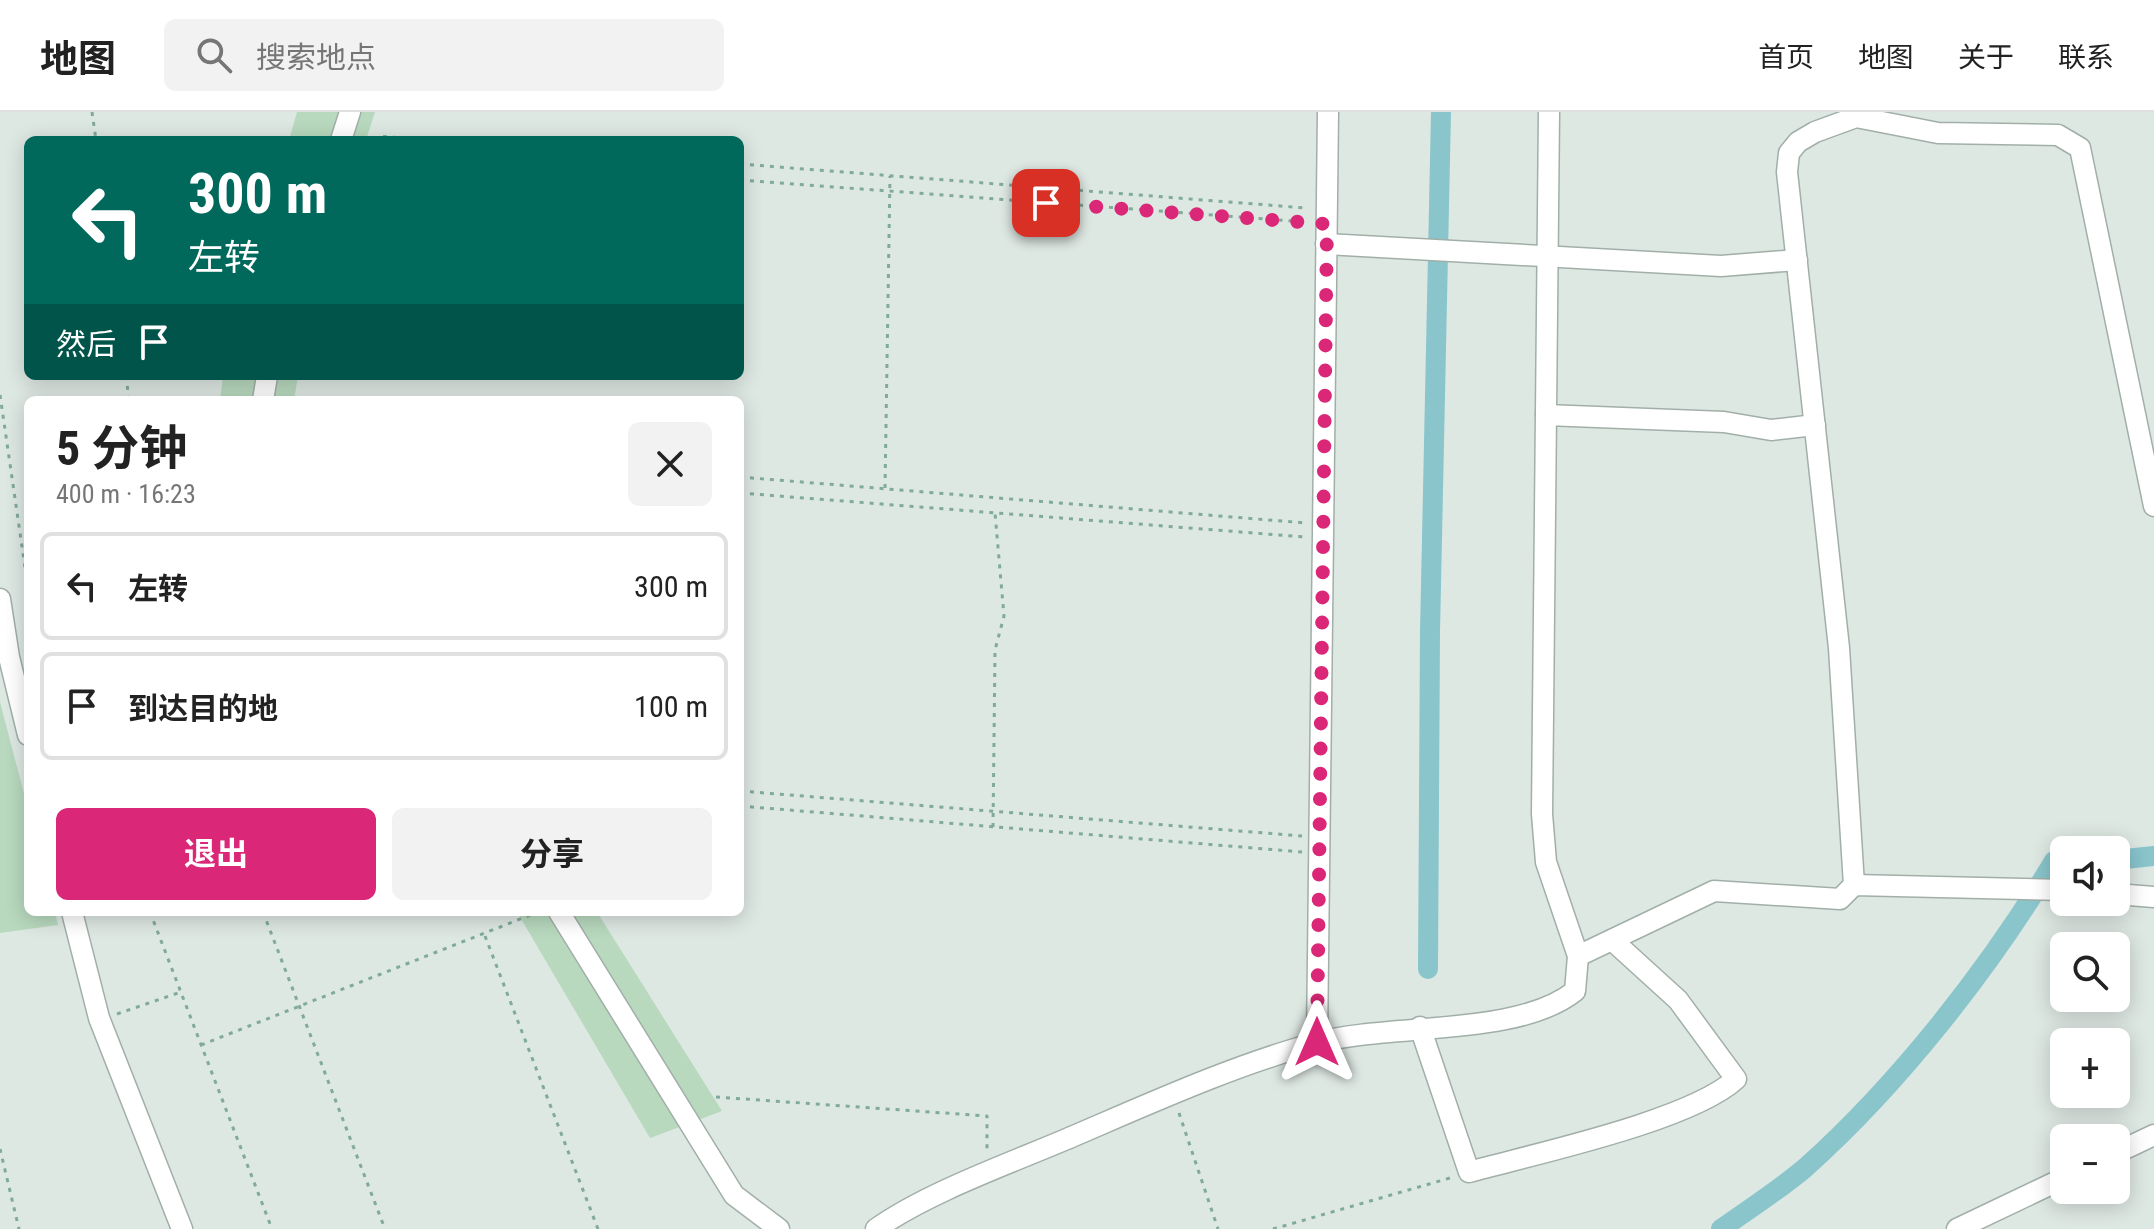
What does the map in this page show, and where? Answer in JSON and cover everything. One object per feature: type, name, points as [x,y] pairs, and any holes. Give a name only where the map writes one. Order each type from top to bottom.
[{"type":"street","points":[[342,136],[350,112]]},
{"type":"street","points":[[1317,1042],[1328,112]]},
{"type":"street","points":[[876,1229],[987,1173],[1173,1094],[1317,1042],[1420,1027],[1494,1021],[1542,1010],[1575,991],[1580,971],[1578,956],[1546,862],[1542,814],[1549,112]]},
{"type":"street","points":[[1854,885],[1839,648],[1787,172],[1789,153],[1798,142],[1857,115],[1938,133],[2058,135],[2071,139],[2080,148],[2154,506]]},
{"type":"street","points":[[1327,225],[1402,247],[1547,258],[1721,266],[1797,260]]},
{"type":"street","points":[[1546,415],[1724,422],[1771,430],[1815,425]]},
{"type":"street","points":[[0,599],[9,657],[24,719]]},
{"type":"street","points":[[1578,956],[1714,891],[1840,899],[1854,885],[2050,889]]},
{"type":"street","points":[[2130,895],[2154,897]]},
{"type":"street","points":[[73,916],[99,1018],[182,1229]]},
{"type":"street","points":[[561,916],[734,1195],[779,1229]]},
{"type":"street","points":[[1420,1027],[1469,1172],[1649,1121],[1722,1092],[1736,1079],[1678,1000],[1612,940]]},
{"type":"street","points":[[2130,1146],[2154,1135]]},
{"type":"street","points":[[1957,1229],[2050,1185]]},
{"type":"path","points":[[92,112],[95,136]]},
{"type":"path","points":[[744,164],[1275,208],[1327,225]]},
{"type":"path","points":[[885,490],[890,176]]},
{"type":"path","points":[[744,180],[1327,225]]},
{"type":"path","points":[[0,395],[24,560]]},
{"type":"path","points":[[744,477],[1321,531]]},
{"type":"path","points":[[744,493],[995,513],[1321,531]]},
{"type":"path","points":[[993,827],[995,650],[1004,616],[995,513]]},
{"type":"path","points":[[744,791],[994,811],[1318,845]]},
{"type":"path","points":[[744,806],[993,827],[1318,845]]},
{"type":"path","points":[[152,916],[272,1229]]},
{"type":"path","points":[[265,916],[385,1229]]},
{"type":"path","points":[[201,1045],[485,936],[529,916]]},
{"type":"path","points":[[485,936],[598,1229]]},
{"type":"path","points":[[99,1018],[181,992]]},
{"type":"path","points":[[1173,1094],[1218,1229]]},
{"type":"path","points":[[716,1097],[987,1116],[987,1173]]},
{"type":"path","points":[[0,1149],[19,1229]]},
{"type":"path","points":[[1273,1229],[1469,1172]]},
{"type":"green space","points":[[297,112],[375,112],[367,136],[290,136]]},
{"type":"green space","points":[[222,380],[297,380],[295,396],[220,396]]},
{"type":"green space","points":[[0,702],[24,794],[24,916],[56,916],[58,925],[0,933]]},
{"type":"green space","points":[[519,916],[600,916],[722,1111],[650,1138]]},
{"type":"waterway","points":[[1428,969],[1430,632],[1441,112]]},
{"type":"waterway","points":[[2130,859],[2154,856]]},
{"type":"waterway","points":[[1721,1229],[1805,1168],[1908,1063],[1972,983],[2050,868]]},
{"type":"route","points":[[1046,203],[1327,224],[1317,1042]]}]
